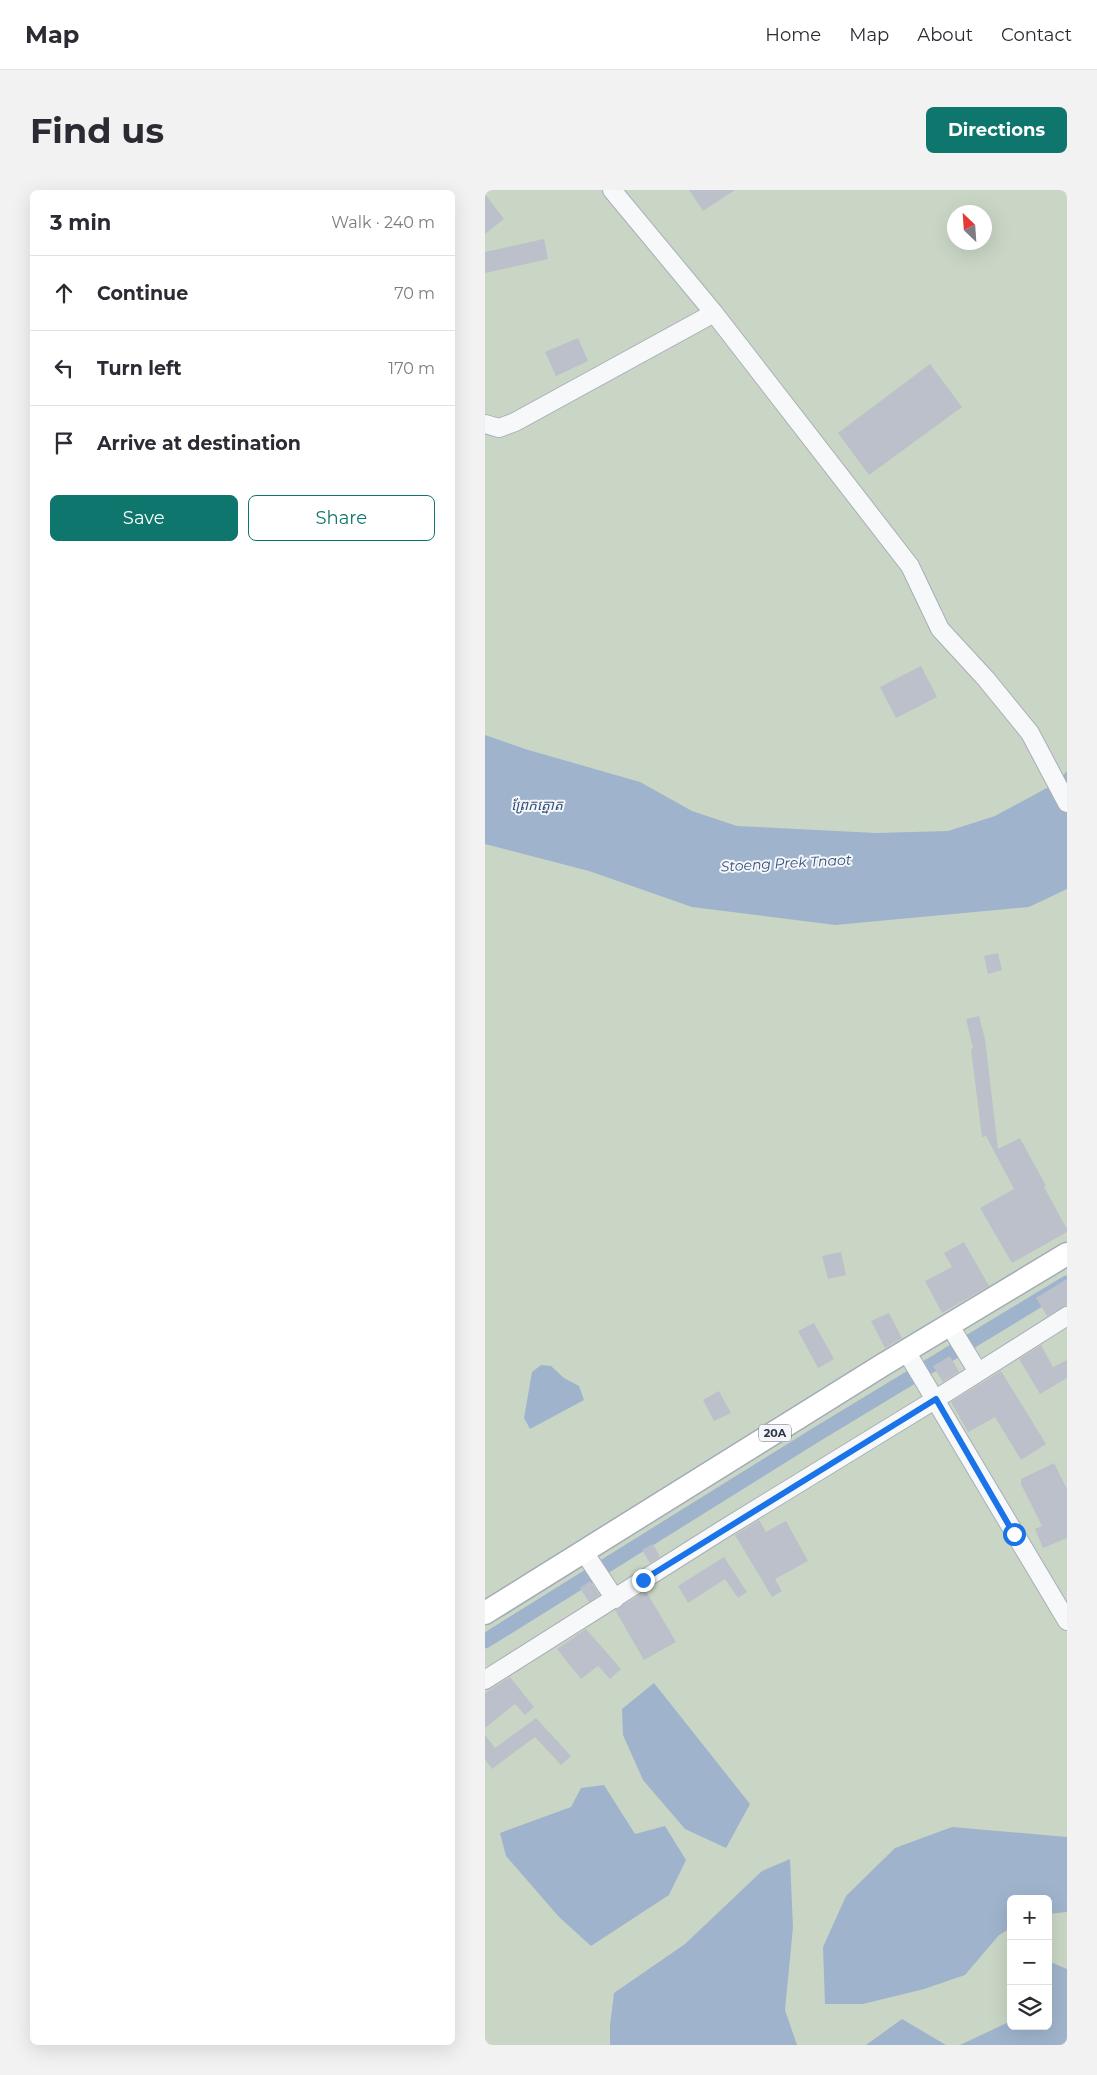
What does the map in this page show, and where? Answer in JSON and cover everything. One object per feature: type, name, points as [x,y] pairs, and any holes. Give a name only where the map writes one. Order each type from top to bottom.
[{"type":"main road","name":"20A","points":[[485,1613],[906,1351],[956,1335],[1067,1254]]},
{"type":"street","points":[[611,190],[714,313],[910,566],[940,629],[986,679],[1030,733],[1067,802]]},
{"type":"street","points":[[485,424],[499,428],[515,422],[714,313]]},
{"type":"street","points":[[485,1680],[933,1395],[974,1366],[1067,1316]]},
{"type":"street","points":[[956,1335],[974,1366]]},
{"type":"street","points":[[906,1351],[1067,1621]]},
{"type":"street","points":[[584,1552],[615,1599]]},
{"type":"green space","points":[[485,190],[1067,190],[1067,2045],[485,2045]]},
{"type":"water","name":"ព្រែកត្នោត","points":[[485,735],[525,749],[640,782],[692,811],[737,826],[876,833],[948,831],[995,816],[1056,783],[1067,771],[1067,889],[1029,907],[835,925],[692,907],[589,871],[485,844]]},
{"type":"water","points":[[541,1365],[551,1366],[564,1378],[579,1386],[584,1400],[530,1429],[524,1418],[532,1372]]},
{"type":"water","points":[[654,1683],[750,1804],[726,1848],[685,1829],[643,1780],[623,1735],[622,1709]]},
{"type":"water","points":[[604,1785],[635,1834],[665,1826],[686,1860],[669,1895],[591,1946],[559,1917],[506,1856],[500,1833],[571,1807],[581,1788]]},
{"type":"water","points":[[952,1827],[1067,1837],[1067,1912],[1052,1914],[1052,1895],[1007,1895],[1007,1930],[999,1935],[965,1975],[924,1989],[863,2004],[825,2004],[823,1947],[846,1896],[895,1848]]},
{"type":"water","points":[[790,1859],[793,1927],[785,2010],[797,2045],[610,2045],[610,2025],[614,1993],[685,1944],[762,1871]]},
{"type":"water","points":[[1052,1963],[1067,1969],[1067,2045],[960,2045],[1007,2023],[1007,2030],[1052,2030]]},
{"type":"water","points":[[902,2019],[946,2045],[866,2045]]},
{"type":"building","points":[[689,190],[735,190],[703,211]]},
{"type":"building","points":[[485,194],[504,219],[485,234]]},
{"type":"building","points":[[544,239],[548,259],[485,273],[485,252]]},
{"type":"building","points":[[578,338],[588,361],[556,376],[545,352]]},
{"type":"building","points":[[930,364],[962,407],[869,475],[838,433]]},
{"type":"building","points":[[921,666],[937,697],[896,718],[880,687]]},
{"type":"building","points":[[998,953],[1002,970],[988,974],[984,956]]},
{"type":"building","points":[[979,1016],[985,1039],[998,1149],[1020,1138],[1067,1229],[1067,1232],[1012,1263],[980,1208],[1014,1189],[986,1136],[982,1137],[971,1049],[973,1048],[966,1019]]},
{"type":"building","points":[[964,1242],[989,1286],[942,1313],[925,1281],[952,1267],[944,1253]]},
{"type":"building","points":[[841,1252],[846,1275],[828,1279],[822,1256]]},
{"type":"building","points":[[1067,1279],[1067,1305],[1047,1316],[1036,1298]]},
{"type":"building","points":[[889,1313],[902,1338],[885,1348],[871,1321]]},
{"type":"building","points":[[814,1323],[834,1359],[818,1368],[798,1331]]},
{"type":"building","points":[[1041,1345],[1053,1367],[1067,1360],[1067,1378],[1040,1394],[1019,1359]]},
{"type":"building","points":[[950,1356],[959,1372],[943,1382],[933,1366]]},
{"type":"building","points":[[1001,1371],[1046,1444],[1021,1460],[995,1417],[968,1432],[951,1402]]},
{"type":"building","points":[[719,1391],[731,1413],[714,1421],[703,1400]]},
{"type":"building","points":[[1054,1463],[1067,1489],[1067,1538],[1043,1548],[1035,1529],[1042,1526],[1021,1484],[1021,1479]]},
{"type":"building","points":[[759,1520],[766,1532],[786,1521],[808,1561],[775,1579],[782,1591],[772,1597],[735,1535]]},
{"type":"building","points":[[653,1544],[660,1557],[650,1563],[642,1550]]},
{"type":"building","points":[[724,1557],[747,1592],[738,1598],[725,1579],[688,1603],[678,1586]]},
{"type":"building","points":[[590,1581],[600,1595],[589,1602],[580,1588]]},
{"type":"building","points":[[646,1591],[676,1642],[644,1660],[615,1610]]},
{"type":"building","points":[[586,1629],[621,1669],[610,1679],[598,1666],[581,1679],[557,1649]]},
{"type":"building","points":[[510,1677],[534,1707],[525,1715],[515,1704],[485,1728],[485,1693]]},
{"type":"building","points":[[536,1718],[571,1756],[561,1765],[535,1737],[492,1769],[485,1759],[485,1735],[495,1748]]},
{"type":"waterway","points":[[485,1641],[819,1433],[1067,1283]]},
{"type":"route","points":[[643,1580],[936,1399],[1014,1534]]},
{"type":"water label","name":"Stoeng Prek Tnaot","points":[[786,863]]}]
